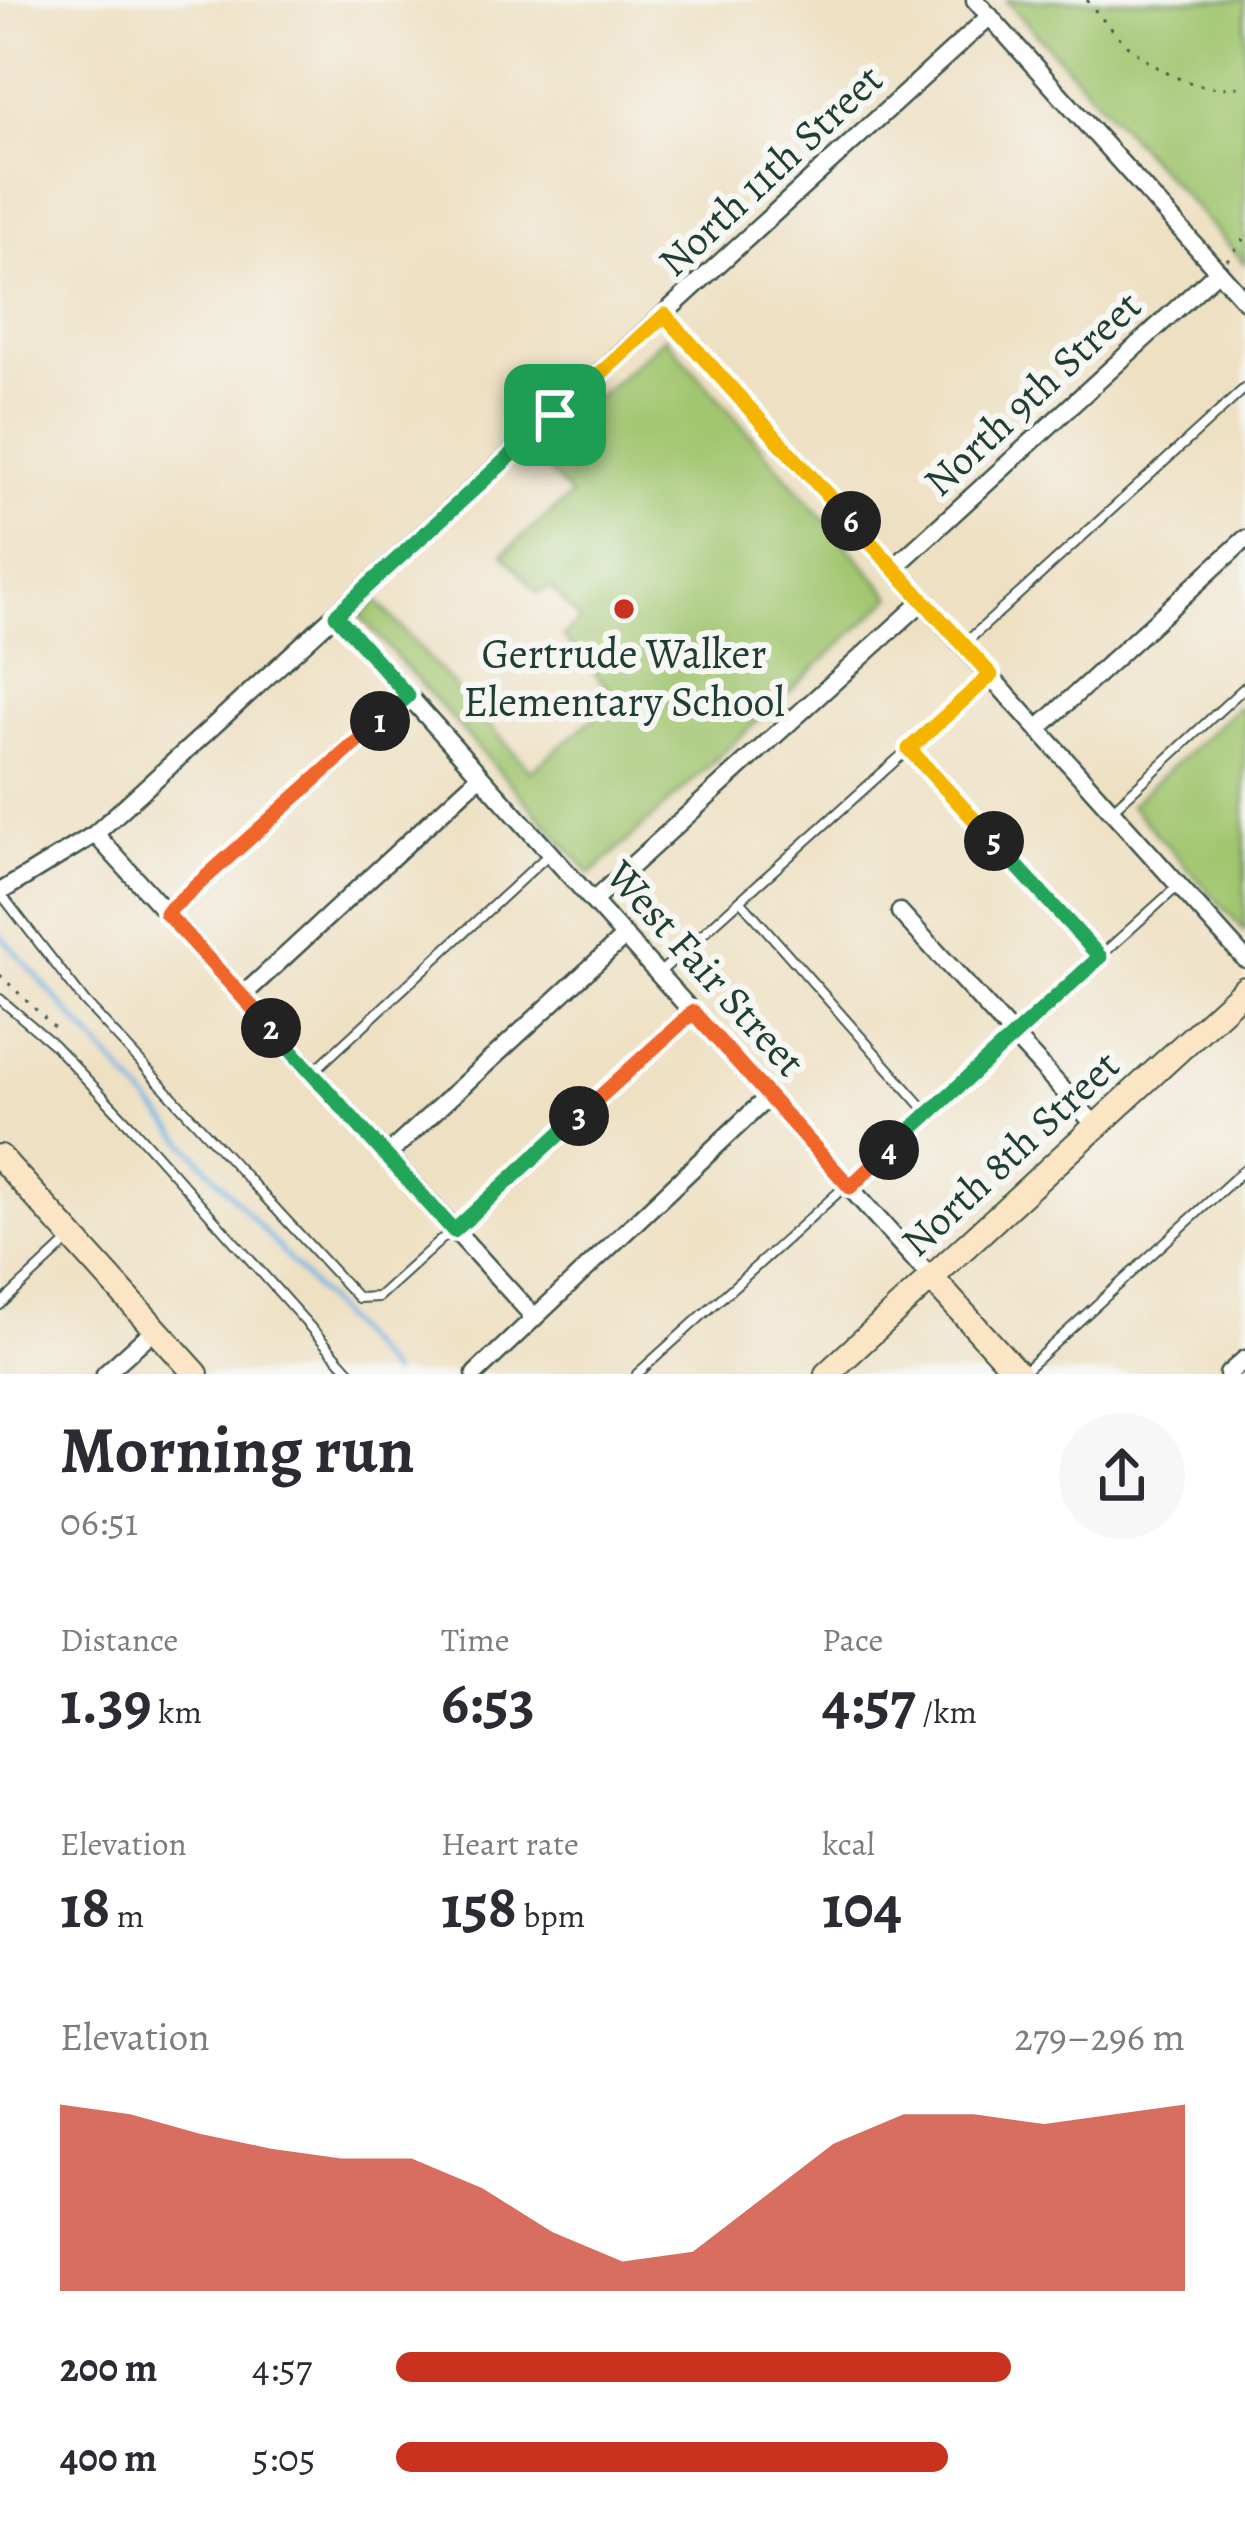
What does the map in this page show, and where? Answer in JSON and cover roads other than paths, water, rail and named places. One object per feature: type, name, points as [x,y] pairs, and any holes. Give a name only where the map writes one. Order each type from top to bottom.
[{"type":"street","points":[[976,0],[1245,301]]},
{"type":"street","name":"North 11th Street","points":[[0,893],[94,834],[990,16]]},
{"type":"street","name":"North 9th Street","points":[[894,568],[1218,271]]},
{"type":"street","points":[[665,315],[1245,959]]},
{"type":"street","points":[[1039,728],[1245,539]]},
{"type":"street","points":[[593,901],[923,601]]},
{"type":"street","name":"West Fair Street","points":[[336,615],[1020,1374]]},
{"type":"street","points":[[242,995],[480,776]]},
{"type":"street","points":[[94,834],[532,1315]]},
{"type":"street","points":[[900,912],[1096,1126]]},
{"type":"street","points":[[386,1156],[625,936]]},
{"type":"street","name":"North 8th Street","points":[[827,1374],[1245,989]]},
{"type":"street","points":[[475,1374],[532,1315],[768,1097]]},
{"type":"street","points":[[0,1157],[196,1374]]},
{"type":"street","points":[[105,1374],[155,1329]]},
{"type":"street","points":[[1228,1374],[1245,1359]]},
{"type":"lane","points":[[963,645],[1245,388]]},
{"type":"lane","points":[[658,974],[991,675]]},
{"type":"lane","points":[[1112,810],[1245,687]]},
{"type":"lane","points":[[166,913],[408,696]]},
{"type":"lane","points":[[909,749],[1100,957]]},
{"type":"lane","points":[[311,1073],[550,853]]},
{"type":"lane","points":[[637,1374],[850,1187],[1179,885]]},
{"type":"lane","points":[[0,893],[85,1002],[358,1298],[378,1298],[693,1012]]},
{"type":"lane","points":[[740,900],[928,1113]]},
{"type":"lane","points":[[0,999],[53,1044],[130,1125],[352,1374]]},
{"type":"lane","points":[[1020,1374],[1245,1169]]},
{"type":"lane","points":[[0,1304],[73,1238]]},
{"type":"waterway","points":[[0,935],[391,1374]]},
{"type":"place","name":"Gertrude Walker Elementary School","points":[[624,609]]}]
